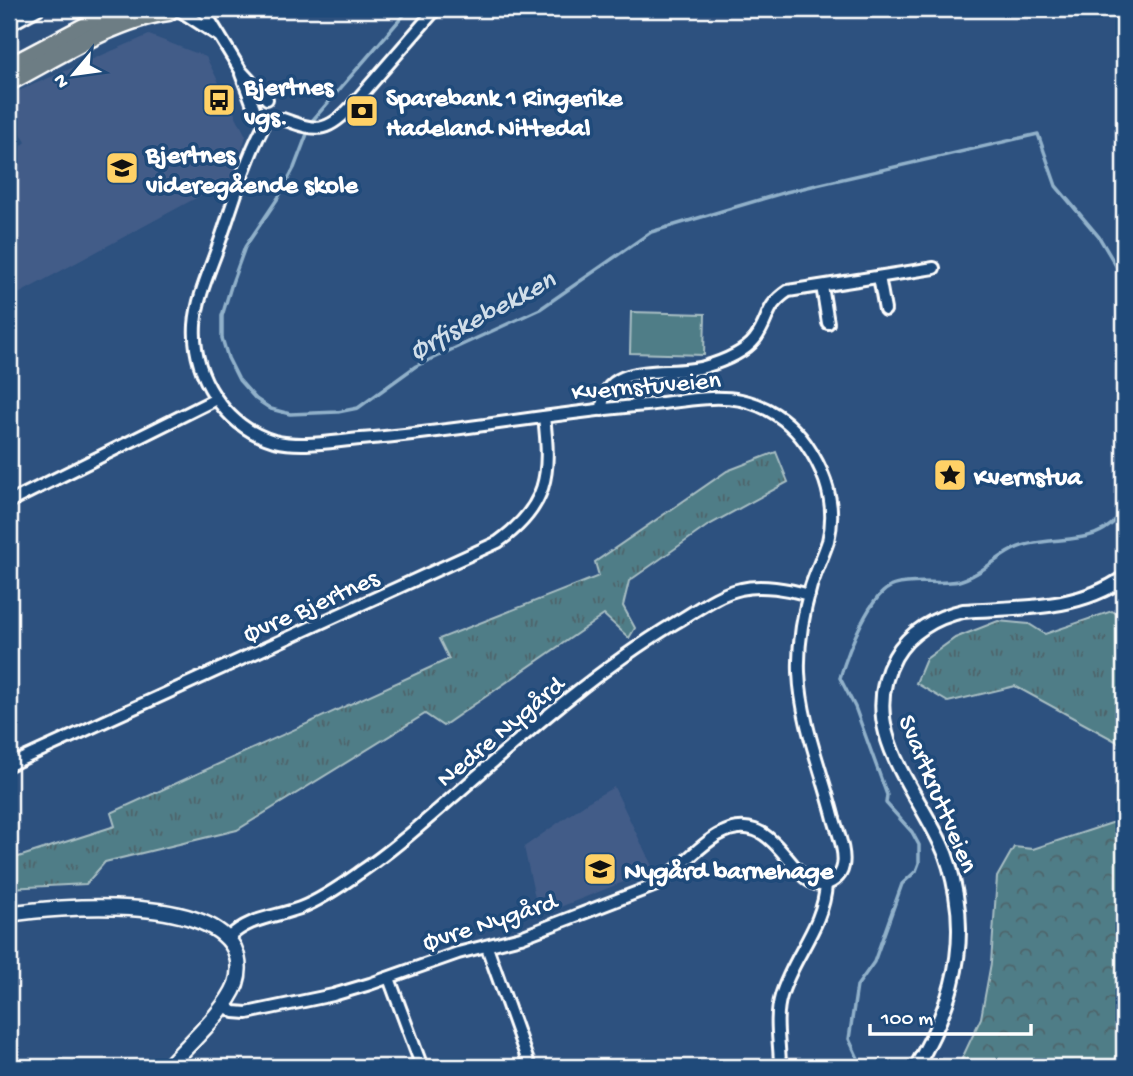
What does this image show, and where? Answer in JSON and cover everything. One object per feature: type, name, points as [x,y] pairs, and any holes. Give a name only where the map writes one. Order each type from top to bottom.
[{"type":"highway","points":[[9,67],[120,9]]},
{"type":"highway","points":[[9,81],[132,19],[173,10]]},
{"type":"main road","points":[[9,914],[68,907],[141,910],[196,920],[228,939],[238,959],[239,974],[233,990],[168,1067]]},
{"type":"street","points":[[9,25],[38,9]]},
{"type":"street","points":[[203,9],[241,71],[267,99]]},
{"type":"street","points":[[283,119],[318,129],[329,126],[344,115],[436,9]]},
{"type":"street","points":[[173,10],[219,36]]},
{"type":"street","points":[[241,71],[244,86],[254,108]]},
{"type":"street","name":"Kvernstuveien","points":[[262,129],[228,219],[196,316],[195,335],[199,360],[216,399],[230,415],[251,431],[274,441],[291,443],[377,438],[602,410],[729,398],[757,405],[783,419],[811,452],[825,479],[830,497],[830,533],[809,595],[801,631],[801,688],[843,860],[838,876],[826,884],[822,912],[779,1000],[780,1067]]},
{"type":"street","points":[[602,410],[606,390],[614,380],[630,374],[703,367],[730,357],[754,341],[776,299],[788,291],[934,268]]},
{"type":"street","points":[[879,277],[885,310]]},
{"type":"street","points":[[822,286],[828,323]]},
{"type":"street","points":[[9,502],[216,399]]},
{"type":"street","name":"Øvre Bjertnes","points":[[9,765],[498,542],[526,517],[544,484],[548,464],[544,417]]},
{"type":"street","name":"Svartkruttveien","points":[[916,1067],[940,1024],[951,991],[958,953],[958,911],[952,873],[943,846],[909,786],[885,731],[882,698],[892,662],[902,645],[917,631],[950,614],[1076,601],[1105,590],[1124,578]]},
{"type":"street","name":"Nedre Nygård","points":[[228,939],[247,923],[309,904],[360,873],[615,664],[648,639],[708,603],[746,587],[780,589],[809,595]]},
{"type":"street","name":"Øvre Nygård","points":[[223,1005],[234,1012],[247,1013],[333,995],[458,953],[547,928],[656,885],[675,873],[718,835],[735,828],[752,829],[775,843],[806,880],[815,884],[826,884]]},
{"type":"street","points":[[487,947],[530,1067]]},
{"type":"street","points":[[388,978],[422,1067]]},
{"type":"shaded area","name":"Bjertnes videregående skole","points":[[149,35],[206,57],[246,136],[233,178],[9,299],[9,158],[26,142],[9,115],[9,95]]},
{"type":"shaded area","points":[[614,787],[654,870],[550,911],[545,897],[535,898],[524,847],[589,801]]},
{"type":"green space","points":[[631,312],[705,314],[704,355],[630,353]]},
{"type":"green space","points":[[776,452],[788,482],[707,526],[629,581],[623,606],[635,628],[629,638],[604,615],[443,726],[425,714],[237,830],[105,862],[86,884],[9,888],[9,860],[115,826],[111,813],[449,659],[439,639],[599,576],[595,562],[727,471]]},
{"type":"green space","points":[[1112,611],[1124,618],[1124,750],[1123,745],[1015,686],[948,702],[916,683],[926,659],[955,638],[998,621],[1029,624],[1045,634]]},
{"type":"green space","points":[[1124,819],[1124,1067],[958,1067],[981,1018],[991,963],[997,877],[1014,847],[1033,849]]},
{"type":"waterway","name":"Ørfiskebekken","points":[[409,9],[312,121],[294,168],[278,198],[245,247],[232,283],[222,316],[222,338],[228,358],[239,380],[256,399],[271,409],[290,414],[338,412],[358,408],[416,366],[540,309],[651,232],[786,192],[1038,134],[1056,186],[1099,237],[1124,279]]},
{"type":"waterway","name":"Ørfiskebekken","points":[[862,1067],[849,1039],[857,986],[874,962],[902,884],[916,871],[919,845],[912,832],[886,803],[887,795],[855,707],[840,678],[861,625],[877,599],[895,585],[959,581],[1019,547],[1090,536],[1114,521],[1124,508]]},
{"type":"place","name":"Bjertnes vgs.","points":[[219,100]]},
{"type":"place","name":"Sparebank 1 Ringerike Hadeland Nittedal","points":[[362,111]]},
{"type":"place","name":"Bjertnes videregående skole","points":[[122,168]]},
{"type":"place","name":"Kvernstua","points":[[950,475]]},
{"type":"place","name":"Nygård barnehage","points":[[600,869]]}]
